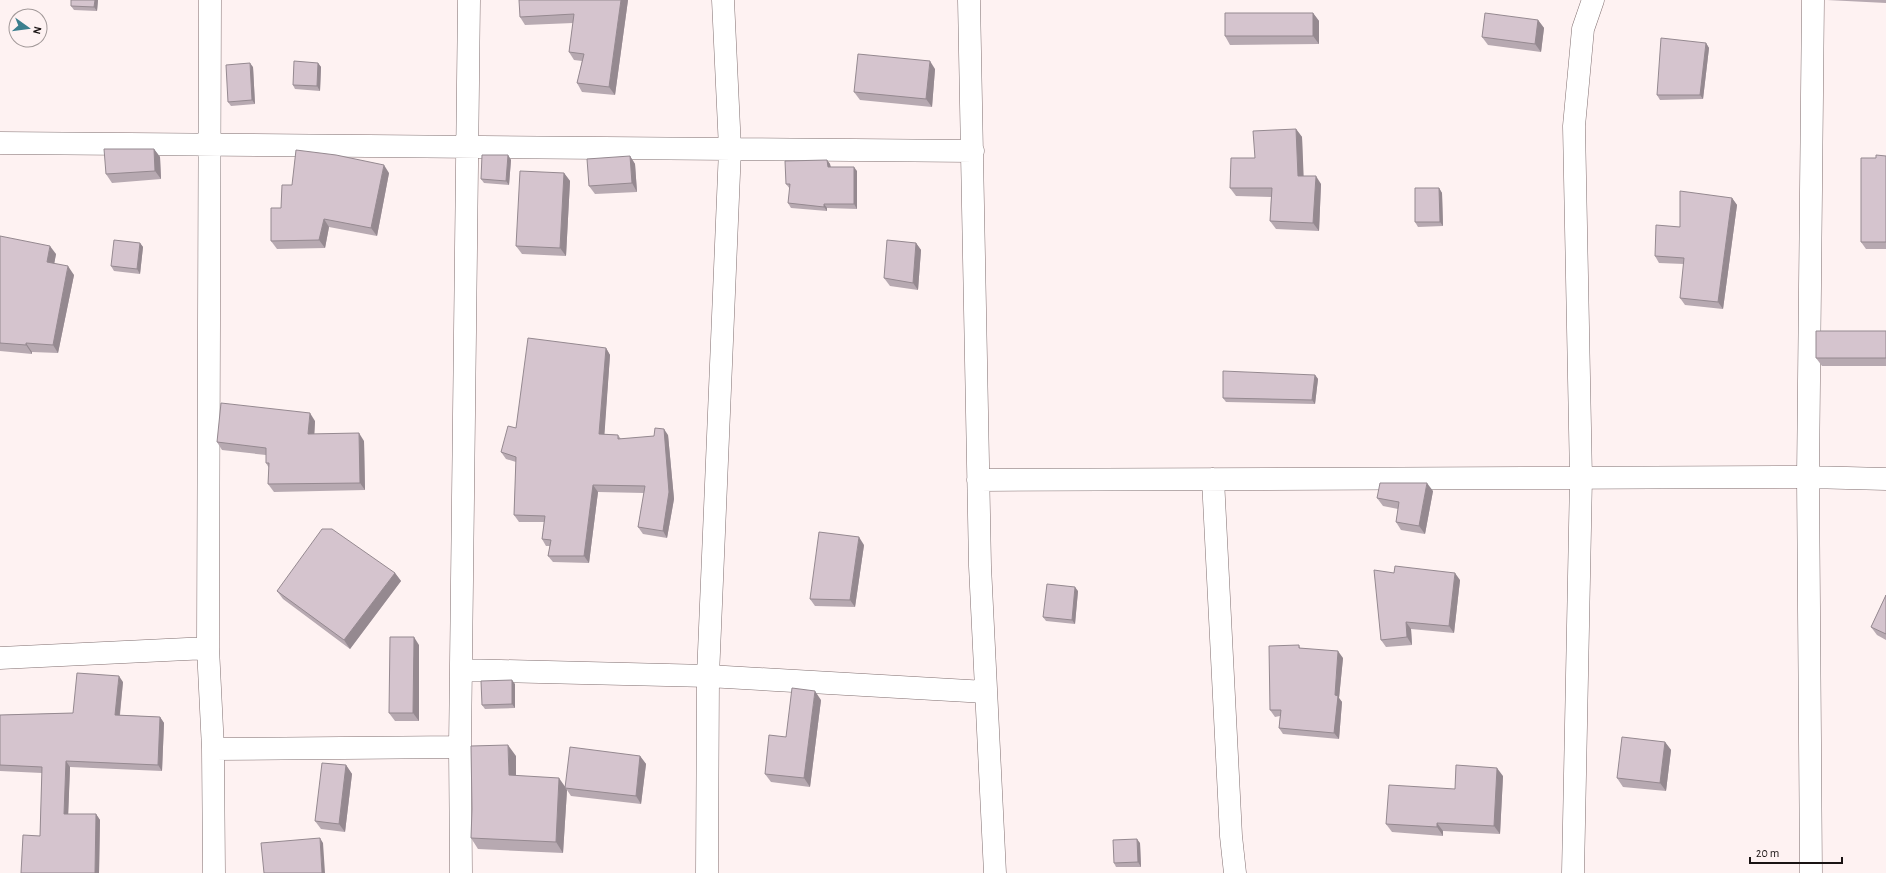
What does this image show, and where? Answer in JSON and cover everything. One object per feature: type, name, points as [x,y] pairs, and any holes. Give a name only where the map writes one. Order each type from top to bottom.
[{"type":"street","points":[[210,0],[208,648],[213,749],[214,873]]},
{"type":"street","points":[[461,873],[460,746],[469,0]]},
{"type":"street","points":[[707,873],[708,676],[730,149],[723,0]]},
{"type":"street","points":[[970,0],[980,566],[995,873]]},
{"type":"street","points":[[1573,873],[1581,478],[1574,126],[1582,29],[1593,0]]},
{"type":"street","points":[[1811,873],[1808,477],[1813,0]]},
{"type":"street","points":[[0,143],[973,151]]},
{"type":"street","points":[[978,480],[1808,477],[1886,479]]},
{"type":"street","points":[[1213,479],[1231,836],[1235,873]]},
{"type":"street","points":[[0,658],[208,648]]},
{"type":"street","points":[[462,670],[708,676],[986,692]]},
{"type":"street","points":[[213,749],[460,746]]},
{"type":"building","points":[[71,0],[95,0],[94,7],[71,6]]},
{"type":"building","points":[[519,0],[621,0],[609,87],[577,83],[584,54],[569,52],[574,14],[520,17]]},
{"type":"building","points":[[1225,13],[1313,13],[1313,36],[1225,36]]},
{"type":"building","points":[[1485,13],[1538,20],[1535,44],[1482,37]]},
{"type":"building","points":[[1661,38],[1706,43],[1700,95],[1657,95]]},
{"type":"building","points":[[858,54],[930,61],[926,99],[854,92]]},
{"type":"building","points":[[294,61],[318,63],[317,86],[293,85]]},
{"type":"building","points":[[250,63],[252,100],[228,102],[226,65]]},
{"type":"building","points":[[1296,129],[1298,176],[1316,176],[1313,223],[1270,221],[1272,188],[1230,188],[1231,158],[1255,158],[1253,131]]},
{"type":"building","points":[[104,149],[154,149],[155,171],[106,174]]},
{"type":"building","points":[[296,150],[336,155],[384,165],[371,228],[324,219],[319,240],[271,241],[271,208],[281,208],[282,185],[292,185]]},
{"type":"building","points":[[482,155],[508,155],[506,181],[481,179]]},
{"type":"building","points":[[1876,155],[1886,156],[1886,242],[1861,242],[1861,158],[1876,158]]},
{"type":"building","points":[[630,156],[632,183],[589,186],[587,159]]},
{"type":"building","points":[[827,160],[828,167],[854,167],[854,204],[824,204],[824,207],[788,203],[790,184],[786,184],[785,161]]},
{"type":"building","points":[[520,171],[564,173],[560,248],[516,246]]},
{"type":"building","points":[[1415,188],[1439,188],[1440,222],[1415,222]]},
{"type":"building","points":[[1680,191],[1732,198],[1718,302],[1680,298],[1684,258],[1655,256],[1656,225],[1680,227]]},
{"type":"building","points":[[0,236],[50,246],[47,262],[68,266],[53,345],[0,343]]},
{"type":"building","points":[[114,240],[140,243],[137,269],[111,266]]},
{"type":"building","points":[[887,240],[916,243],[913,283],[884,278]]},
{"type":"building","points":[[1816,331],[1886,331],[1886,358],[1816,358]]},
{"type":"building","points":[[528,338],[606,348],[599,434],[618,435],[618,439],[654,436],[655,428],[664,429],[669,492],[663,531],[638,527],[645,486],[593,485],[584,556],[548,556],[551,540],[542,539],[545,516],[514,515],[516,457],[501,452],[508,426],[516,428]]},
{"type":"building","points":[[1223,371],[1315,375],[1312,400],[1223,398]]},
{"type":"building","points":[[221,403],[310,413],[308,434],[359,433],[360,483],[268,484],[269,463],[266,463],[266,448],[217,442]]},
{"type":"building","points":[[1380,483],[1427,483],[1419,526],[1396,522],[1399,502],[1377,498]]},
{"type":"building","points":[[322,529],[332,529],[395,573],[344,640],[277,591]]},
{"type":"building","points":[[819,532],[859,537],[850,600],[810,599]]},
{"type":"building","points":[[1395,566],[1455,573],[1449,626],[1406,622],[1407,637],[1381,640],[1374,570],[1394,573]]},
{"type":"building","points":[[1047,584],[1075,587],[1072,620],[1043,617]]},
{"type":"building","points":[[1886,595],[1886,634],[1871,627]]},
{"type":"building","points":[[390,637],[414,637],[413,713],[389,713]]},
{"type":"building","points":[[1299,645],[1299,648],[1338,651],[1335,695],[1338,696],[1334,733],[1279,728],[1281,710],[1270,710],[1269,646]]},
{"type":"building","points":[[77,673],[119,676],[115,715],[160,717],[158,765],[66,761],[64,814],[96,814],[95,873],[21,873],[23,835],[40,836],[42,767],[0,765],[0,715],[73,713]]},
{"type":"building","points":[[512,680],[512,704],[482,705],[481,681]]},
{"type":"building","points":[[792,688],[815,691],[804,778],[765,774],[769,735],[786,737]]},
{"type":"building","points":[[1622,737],[1665,742],[1660,783],[1617,778]]},
{"type":"building","points":[[508,745],[509,775],[559,778],[556,842],[471,838],[471,746]]},
{"type":"building","points":[[570,747],[640,756],[636,796],[565,788]]},
{"type":"building","points":[[322,763],[346,765],[339,824],[315,821]]},
{"type":"building","points":[[1456,765],[1497,768],[1494,826],[1437,823],[1437,827],[1386,824],[1389,785],[1455,789]]},
{"type":"building","points":[[320,838],[322,873],[264,873],[261,843]]},
{"type":"building","points":[[1137,839],[1138,862],[1114,863],[1113,840]]}]
